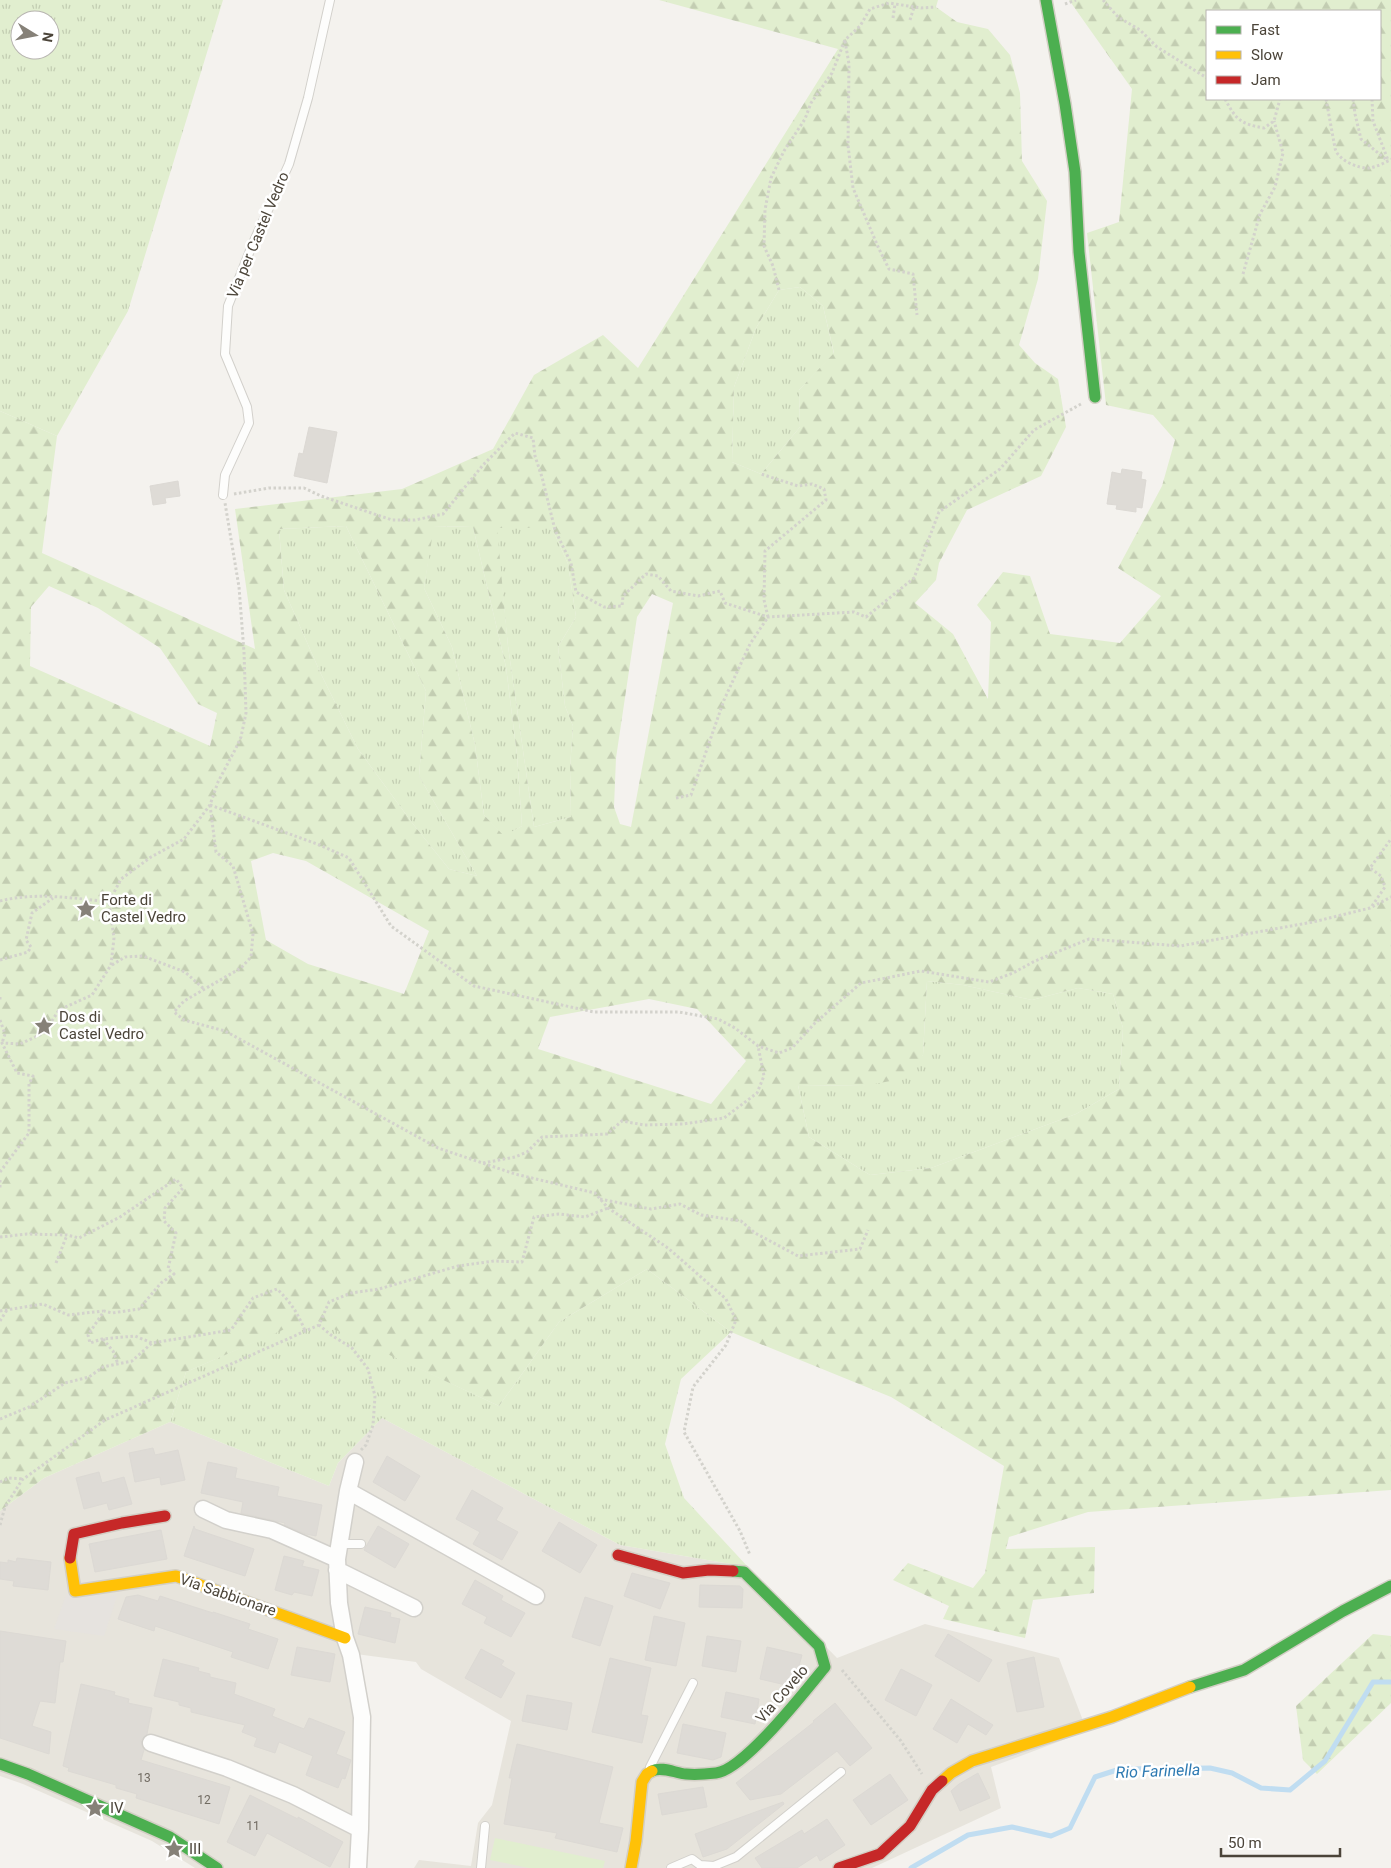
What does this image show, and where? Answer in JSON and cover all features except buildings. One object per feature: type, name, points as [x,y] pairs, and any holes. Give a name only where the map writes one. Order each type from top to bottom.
[{"type":"street","points":[[1046,0],[1065,104],[1074,172],[1080,261],[1095,397]]},
{"type":"street","points":[[355,1462],[348,1491],[338,1558],[339,1603],[345,1638],[351,1655],[362,1718],[358,1868]]},
{"type":"street","points":[[348,1491],[536,1596]]},
{"type":"street","points":[[203,1508],[226,1520],[272,1530],[338,1558],[414,1608]]},
{"type":"street","name":"Via Sabbionare","points":[[164,1516],[74,1534],[70,1561],[75,1590],[176,1576],[345,1638]]},
{"type":"street","name":"Via Covelo","points":[[618,1555],[683,1572],[709,1570],[744,1572],[819,1646],[824,1667],[792,1708],[741,1761],[719,1773],[685,1774],[657,1770],[647,1774]]},
{"type":"street","points":[[839,1868],[880,1854],[910,1826],[932,1790],[951,1773],[972,1761],[1112,1717],[1183,1689],[1244,1670],[1343,1611],[1391,1586]]},
{"type":"street","points":[[151,1743],[227,1768],[293,1795],[360,1829]]},
{"type":"street","points":[[0,1764],[28,1774],[170,1837],[218,1868]]},
{"type":"street","points":[[631,1868],[636,1841],[642,1782],[647,1774]]},
{"type":"lane","name":"Via per Castel Vedro","points":[[223,495],[225,475],[249,423],[248,407],[226,354],[228,306],[253,243],[289,164],[308,98],[330,0]]},
{"type":"lane","points":[[338,1558],[361,1544]]},
{"type":"lane","points":[[647,1774],[693,1684]]},
{"type":"lane","points":[[671,1868],[692,1859],[700,1865],[714,1866],[736,1856],[842,1772]]},
{"type":"lane","points":[[481,1868],[485,1826]]},
{"type":"path","points":[[1103,0],[1118,17],[1140,30],[1157,47],[1206,77]]},
{"type":"path","points":[[778,290],[773,266],[764,246],[765,210],[771,178],[784,151],[805,119],[811,102],[832,73],[845,40],[860,26],[870,9],[889,3],[914,7],[936,7]]},
{"type":"path","points":[[893,18],[895,4]]},
{"type":"path","points":[[910,20],[914,7]]},
{"type":"path","points":[[845,40],[849,64],[848,145],[853,188],[879,249],[890,269],[913,274],[917,315]]},
{"type":"path","points":[[1226,100],[1234,115],[1248,125],[1264,128],[1274,121]]},
{"type":"path","points":[[1243,274],[1260,214],[1275,187],[1283,153],[1274,121],[1280,100]]},
{"type":"path","points":[[1326,100],[1334,150],[1344,160],[1354,165],[1369,168],[1390,160]]},
{"type":"path","points":[[1353,100],[1362,139],[1390,160]]},
{"type":"path","points":[[1372,100],[1372,120],[1390,160]]},
{"type":"path","points":[[2,1043],[20,1044],[44,1033],[59,1010],[92,996],[111,965],[114,938],[109,902],[121,879],[151,857],[184,839],[210,805],[218,782],[241,737],[246,713],[244,652],[239,588],[223,495],[269,488],[304,488],[321,496],[392,520],[415,520],[443,514],[483,465],[516,433],[533,438],[535,456],[555,530],[571,563],[576,592],[604,607],[622,606],[623,596],[646,574],[658,576],[671,591],[698,596],[720,591],[725,603],[768,616],[854,612],[866,617],[914,578],[939,512],[1000,469],[1034,430],[1095,397]]},
{"type":"path","points":[[676,798],[691,795],[724,700],[750,644],[768,616],[764,600],[765,551],[826,500],[824,489],[812,484],[798,486],[761,474]]},
{"type":"path","points":[[210,805],[216,852],[233,866],[253,934],[251,957],[241,968],[184,1001],[174,1012],[184,1020],[225,1031],[438,1148],[515,1174],[595,1193],[608,1208],[668,1248],[726,1299],[736,1320],[726,1345],[693,1387],[684,1432],[740,1531],[749,1554]]},
{"type":"path","points":[[210,805],[317,844],[349,858],[391,926],[474,986],[594,1012],[678,1012],[718,1019],[735,1028],[758,1046],[779,1053],[792,1048],[815,1023],[861,983],[921,971],[956,975],[989,982],[1090,939],[1180,946],[1313,922],[1370,908],[1391,897]]},
{"type":"path","points":[[1370,908],[1385,887],[1381,876],[1370,868],[1391,839]]},
{"type":"path","points":[[0,900],[15,897],[54,897],[109,902]]},
{"type":"path","points":[[0,960],[28,952],[31,947],[26,940],[32,913],[54,897]]},
{"type":"path","points":[[111,965],[125,956],[143,956],[185,972],[204,989]]},
{"type":"path","points":[[0,1020],[5,1034],[2,1043],[17,1073],[33,1076],[29,1084],[29,1133],[0,1172]]},
{"type":"path","points":[[482,1163],[515,1157],[527,1152],[542,1137],[607,1134],[622,1121],[644,1124],[683,1124],[724,1118],[757,1093],[764,1076],[758,1046]]},
{"type":"path","points":[[0,1236],[27,1234],[66,1235],[79,1238],[120,1217],[176,1179],[184,1188],[165,1208],[164,1221],[176,1233],[168,1269],[174,1274],[161,1283],[139,1309],[112,1313],[104,1311],[68,1315],[43,1304],[0,1311]]},
{"type":"path","points":[[0,1180],[0,1190]]},
{"type":"path","points":[[600,1199],[651,1209],[680,1204],[701,1215],[741,1221],[755,1233],[798,1256],[860,1249],[868,1230]]},
{"type":"path","points":[[0,1525],[5,1507],[24,1479],[105,1420],[319,1325],[329,1302],[351,1293],[379,1289],[458,1266],[494,1261],[522,1262],[534,1217],[559,1214],[585,1217],[608,1208]]},
{"type":"path","points":[[56,1263],[66,1235]]},
{"type":"path","points":[[104,1311],[88,1335],[90,1343],[102,1338],[135,1336],[152,1343],[231,1330],[253,1298],[276,1289],[284,1295],[300,1317],[305,1331]]},
{"type":"path","points":[[0,1321],[7,1309]]},
{"type":"path","points":[[319,1325],[352,1348],[368,1369],[375,1396],[373,1425],[366,1445],[359,1452],[355,1462]]},
{"type":"path","points":[[102,1338],[113,1351],[118,1364]]},
{"type":"path","points":[[0,1419],[28,1407],[65,1383],[89,1377],[103,1367],[132,1361],[152,1343]]},
{"type":"path","points":[[0,1482],[9,1478],[24,1479]]},
{"type":"shaded area","points":[[382,1418],[620,1545],[748,1567],[837,1658],[925,1624],[1059,1658],[1087,1731],[991,1767],[1001,1808],[872,1868],[414,1868],[419,1860],[471,1866],[478,1823],[492,1805],[511,1721],[421,1669],[416,1662],[356,1654],[365,1868],[195,1868],[152,1841],[23,1784],[0,1776],[0,1511],[44,1478],[170,1422],[329,1486],[338,1463]]},
{"type":"shaded area","points":[[66,1595],[117,1596],[104,1636],[54,1629]]},
{"type":"green space","points":[[0,0],[223,0],[128,311],[57,436],[0,411]]},
{"type":"green space","points":[[659,0],[938,0],[936,7],[957,22],[988,29],[1010,55],[1020,93],[1022,161],[1047,201],[1038,279],[1019,345],[1035,363],[1058,379],[1066,427],[1041,476],[967,510],[939,563],[936,580],[915,603],[953,634],[988,699],[991,622],[977,605],[1003,572],[1030,576],[1050,634],[1120,643],[1161,596],[1118,568],[1162,486],[1175,440],[1153,415],[1106,405],[1087,233],[1119,222],[1132,89],[1069,0],[1391,0],[1391,1490],[1088,1512],[1009,1537],[1006,1549],[1095,1547],[1094,1593],[1033,1600],[1025,1638],[943,1619],[949,1606],[893,1580],[908,1563],[973,1588],[985,1573],[1004,1466],[891,1397],[731,1332],[647,1269],[559,1322],[499,1406],[310,1318],[186,1372],[170,1422],[44,1478],[0,1511],[0,411],[57,436],[42,553],[255,649],[235,509],[402,489],[493,449],[534,375],[603,335],[638,368],[838,49]],"holes":[[[800,287],[823,306],[834,353],[799,390],[800,427],[761,474],[732,462],[734,387],[756,328],[779,290]],[[346,526],[426,691],[419,776],[477,876],[449,869],[358,749],[320,672],[284,590],[279,529]],[[434,526],[473,527],[506,667],[517,755],[522,826],[504,836],[484,815],[475,745],[452,647],[424,588]],[[497,528],[552,528],[568,564],[576,617],[558,647],[565,706],[573,726],[570,768],[571,817],[534,827],[508,646]],[[49,586],[98,608],[160,648],[198,704],[217,713],[210,746],[30,666],[31,607]],[[652,594],[673,603],[631,827],[620,824],[614,807],[616,758],[637,617]],[[273,853],[306,861],[429,931],[404,994],[308,964],[266,940],[251,861]],[[927,981],[963,985],[1032,1000],[1078,988],[1113,994],[1123,1028],[1119,1089],[1076,1114],[931,1168],[870,1175],[809,1137],[798,1085],[863,1086],[896,1080],[923,1055]],[[649,999],[697,1009],[746,1061],[711,1104],[538,1049],[550,1017]]]},
{"type":"green space","points":[[800,287],[823,306],[834,354],[799,390],[800,427],[761,474],[732,462],[734,387],[756,328],[779,290]]},
{"type":"green space","points":[[346,526],[426,691],[419,776],[477,876],[449,869],[358,749],[320,672],[284,590],[279,529]]},
{"type":"green space","points":[[433,526],[473,527],[506,667],[517,755],[522,826],[504,837],[484,815],[475,745],[452,647],[424,588]]},
{"type":"green space","points":[[496,528],[552,528],[568,564],[576,617],[558,647],[565,706],[573,726],[570,768],[571,817],[534,827],[508,646]]},
{"type":"green space","points":[[927,981],[963,985],[1032,1000],[1078,988],[1113,994],[1123,1028],[1119,1089],[1076,1114],[931,1168],[870,1175],[809,1137],[798,1085],[863,1086],[923,1055]]},
{"type":"green space","points":[[647,1269],[731,1332],[681,1379],[665,1444],[684,1498],[748,1567],[620,1545],[382,1418],[338,1463],[329,1486],[170,1422],[186,1372],[310,1317],[499,1406],[559,1322]]},
{"type":"green space","points":[[1373,1634],[1391,1636],[1391,1703],[1317,1774],[1303,1760],[1296,1706]]},
{"type":"green space","points":[[495,1838],[605,1861],[603,1868],[529,1868],[490,1860]]},
{"type":"waterway","name":"Rio Farinella","points":[[911,1868],[968,1835],[1012,1827],[1051,1836],[1070,1828],[1095,1777],[1120,1769],[1210,1768],[1232,1773],[1261,1788],[1290,1790],[1325,1761],[1373,1682],[1391,1682]]},
{"type":"traffic: fast","points":[[1046,0],[1075,172],[1079,252],[1095,397]]},
{"type":"traffic: fast","points":[[652,1771],[664,1769],[686,1774],[698,1774],[716,1773],[728,1769],[774,1728],[825,1667],[819,1646],[744,1572],[733,1571]]},
{"type":"traffic: fast","points":[[1190,1687],[1244,1670],[1343,1611],[1391,1586]]},
{"type":"traffic: fast","points":[[0,1764],[28,1774],[170,1837],[217,1868]]},
{"type":"traffic: slow","points":[[70,1558],[75,1591],[176,1576],[345,1638]]},
{"type":"traffic: slow","points":[[942,1781],[951,1773],[972,1761],[1112,1717],[1190,1687]]},
{"type":"traffic: slow","points":[[631,1868],[636,1841],[642,1782],[647,1774],[652,1771]]},
{"type":"traffic: jam","points":[[70,1558],[74,1534],[165,1516]]},
{"type":"traffic: jam","points":[[618,1555],[683,1573],[709,1570],[733,1571]]},
{"type":"traffic: jam","points":[[839,1868],[880,1854],[910,1826],[932,1790],[942,1781]]},
{"type":"place","name":"Forte di Castel Vedro","points":[[86,909]]},
{"type":"place","name":"Dos di Castel Vedro","points":[[44,1026]]},
{"type":"place","name":"IV","points":[[95,1808]]},
{"type":"place","name":"III","points":[[174,1849]]}]
